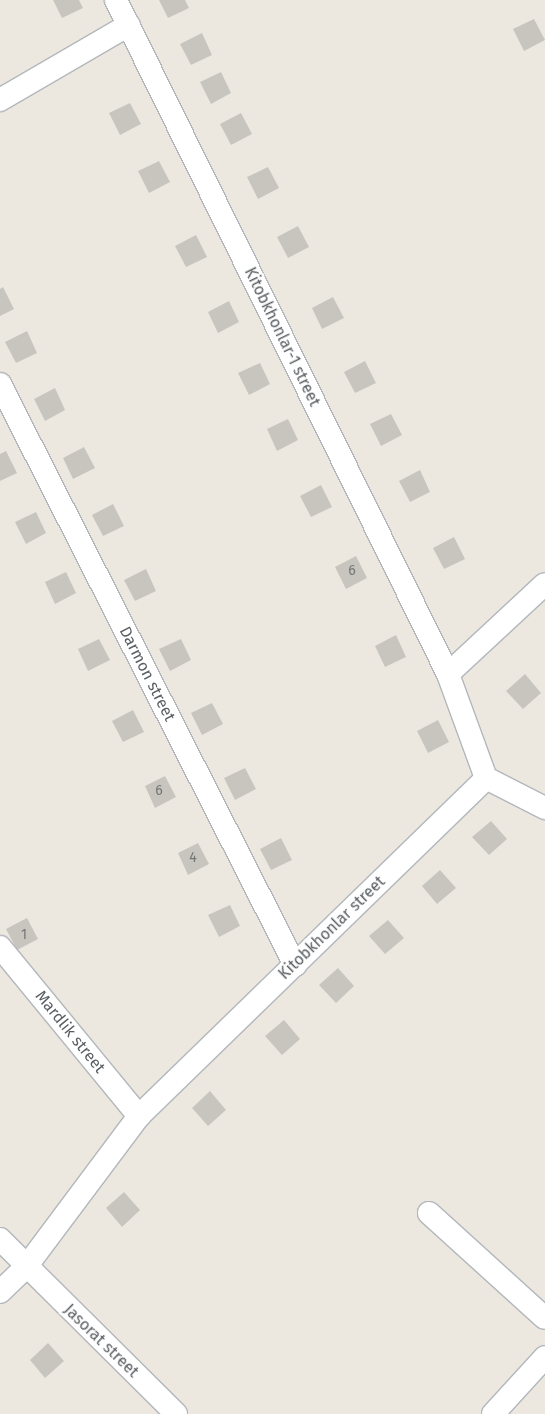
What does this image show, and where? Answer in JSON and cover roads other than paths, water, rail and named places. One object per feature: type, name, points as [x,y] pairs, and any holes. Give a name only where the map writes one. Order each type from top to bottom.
[{"type":"street","name":"Kitobkhonlar-1 street","points":[[116,0],[448,674]]},
{"type":"street","points":[[0,100],[129,25]]},
{"type":"street","name":"Darmon street","points":[[0,384],[295,965]]},
{"type":"street","points":[[545,584],[448,674],[486,778],[545,808]]},
{"type":"street","name":"Kitobkhonlar street","points":[[0,1292],[26,1267],[139,1116],[486,778]]},
{"type":"street","name":"Mardlik street","points":[[0,947],[139,1116]]},
{"type":"street","points":[[428,1213],[545,1318]]},
{"type":"street","name":"Jasorat street","points":[[0,1239],[26,1267],[176,1414]]},
{"type":"street","points":[[493,1414],[545,1357]]}]
